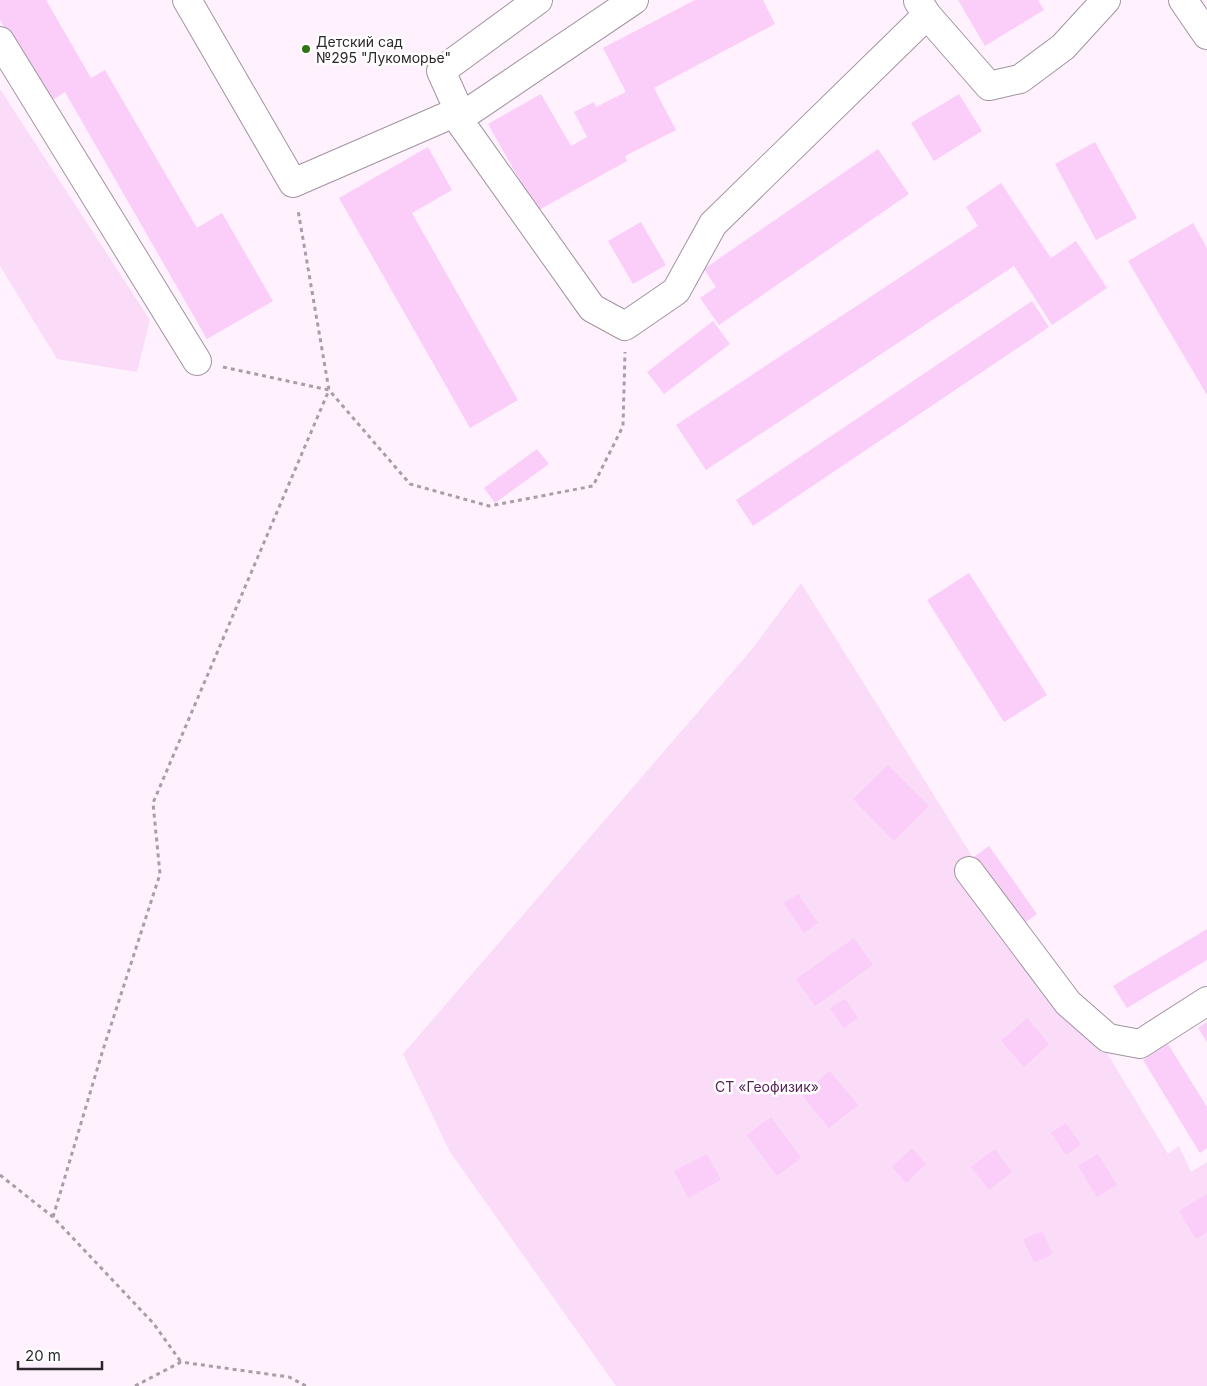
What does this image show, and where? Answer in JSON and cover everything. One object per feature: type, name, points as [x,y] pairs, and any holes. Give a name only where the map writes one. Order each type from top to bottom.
[{"type":"main road","points":[[187,0],[293,184],[459,115],[634,0]]},
{"type":"main road","points":[[538,0],[441,71],[459,115],[592,308],[626,326],[676,291],[713,224],[922,8],[988,86],[1020,79],[1063,47],[1106,0]]},
{"type":"main road","points":[[1183,0],[1207,35]]},
{"type":"main road","points":[[0,41],[197,362]]},
{"type":"main road","points":[[969,871],[1068,1002],[1108,1038],[1140,1044],[1207,1001]]},
{"type":"path","points":[[293,184],[329,390],[410,484],[489,506],[593,486],[623,426],[626,326]]},
{"type":"path","points":[[197,362],[329,390]]},
{"type":"path","points":[[52,1216],[160,874],[153,803],[329,390]]},
{"type":"path","points":[[0,1175],[52,1216],[154,1324],[181,1362]]},
{"type":"path","points":[[135,1386],[181,1362],[289,1377],[306,1386]]},
{"type":"green space","points":[[0,89],[150,320],[137,372],[57,359],[0,266]]},
{"type":"green space","name":"СТ «Геофизик»","points":[[801,583],[1071,1014],[1104,1048],[1168,1154],[1179,1146],[1191,1172],[1207,1162],[1207,1386],[616,1386],[450,1152],[403,1054],[753,648]]},
{"type":"building","points":[[0,0],[46,0],[91,78],[105,70],[197,228],[222,213],[273,301],[207,339],[65,92],[48,103],[0,20]]},
{"type":"building","points":[[695,0],[763,0],[775,24],[654,88],[676,130],[625,156],[627,161],[537,211],[488,124],[541,94],[571,146],[587,137],[574,112],[594,102],[596,107],[626,92],[603,48]]},
{"type":"building","points":[[958,0],[1038,0],[1044,10],[985,46]]},
{"type":"building","points":[[959,94],[982,131],[934,161],[911,123]]},
{"type":"building","points":[[1095,142],[1137,218],[1096,240],[1055,164]]},
{"type":"building","points":[[428,147],[452,190],[412,213],[518,400],[470,428],[339,198]]},
{"type":"building","points":[[878,149],[909,194],[719,325],[700,298],[716,287],[704,269]]},
{"type":"building","points":[[1001,183],[1051,258],[1076,241],[1107,288],[1052,325],[1014,266],[706,470],[676,425],[978,226],[966,207]]},
{"type":"building","points":[[641,222],[666,265],[633,284],[608,241]]},
{"type":"building","points":[[1193,223],[1207,248],[1207,395],[1128,261]]},
{"type":"building","points":[[1032,301],[1049,327],[753,526],[736,500]]},
{"type":"building","points":[[713,321],[730,344],[664,394],[647,372]]},
{"type":"building","points":[[537,449],[549,464],[495,503],[484,488]]},
{"type":"building","points":[[969,573],[1047,695],[1004,722],[927,600]]},
{"type":"building","points":[[888,765],[929,806],[894,841],[853,799]]},
{"type":"building","points":[[989,846],[1037,914],[1016,929],[968,861]]},
{"type":"building","points":[[798,894],[818,923],[804,933],[784,903]]},
{"type":"building","points":[[1207,929],[1207,960],[1127,1008],[1113,986]]},
{"type":"building","points":[[854,938],[873,965],[815,1006],[796,979]]},
{"type":"building","points":[[845,999],[858,1018],[844,1028],[830,1008]]},
{"type":"building","points":[[1027,1018],[1049,1044],[1024,1067],[1001,1041]]},
{"type":"building","points":[[1207,1022],[1207,1042],[1198,1028]]},
{"type":"building","points":[[1168,1044],[1207,1107],[1207,1148],[1200,1153],[1143,1060]]},
{"type":"building","points":[[830,1071],[858,1105],[829,1128],[801,1094]]},
{"type":"building","points":[[771,1117],[801,1158],[777,1176],[747,1135]]},
{"type":"building","points":[[1066,1123],[1081,1145],[1066,1155],[1051,1133]]},
{"type":"building","points":[[912,1148],[926,1164],[906,1183],[892,1167]]},
{"type":"building","points":[[995,1149],[1012,1172],[989,1190],[971,1167]]},
{"type":"building","points":[[707,1154],[721,1180],[688,1198],[674,1171]]},
{"type":"building","points":[[1098,1154],[1117,1185],[1097,1197],[1078,1166]]},
{"type":"building","points":[[1207,1194],[1207,1232],[1196,1239],[1179,1211]]},
{"type":"building","points":[[1042,1231],[1053,1254],[1034,1263],[1023,1239]]},
{"type":"place","name":"Детский сад №295 \"Лукоморье\"","points":[[306,49]]}]
